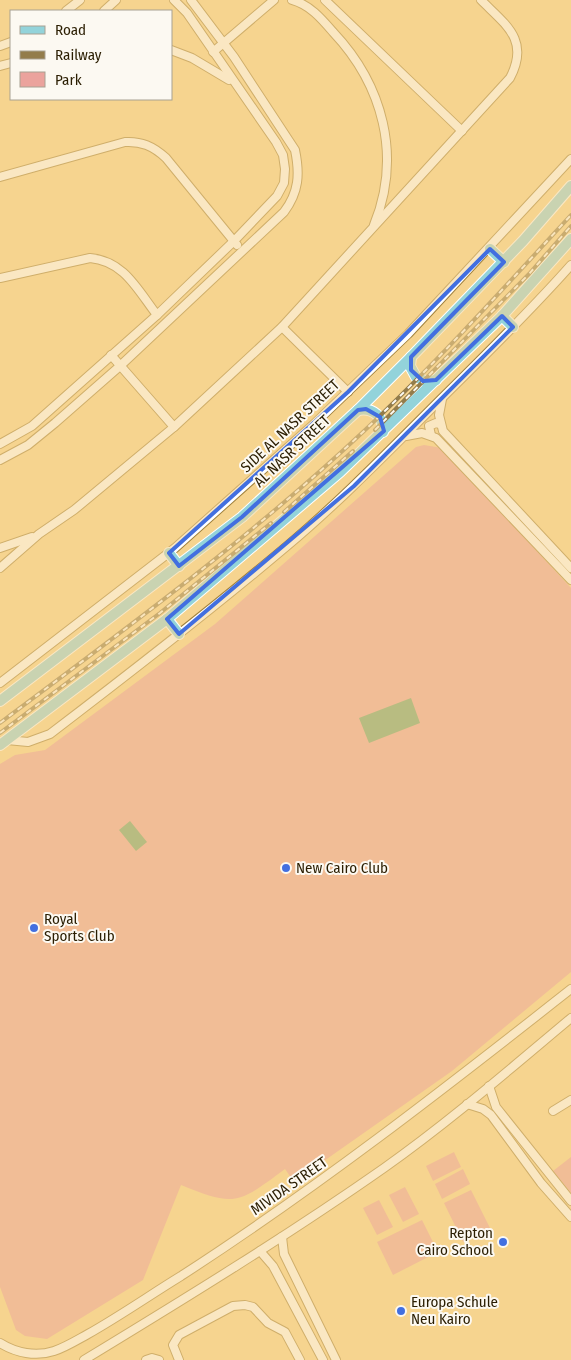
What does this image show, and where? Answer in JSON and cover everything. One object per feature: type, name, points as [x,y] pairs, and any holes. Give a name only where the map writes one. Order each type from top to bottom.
[{"type":"main road","name":"AL NASR STREET","points":[[0,701],[242,517],[358,410],[411,357],[504,262],[571,186]]},
{"type":"main road","points":[[4,742],[167,619],[261,542],[383,432],[502,316],[571,239]]},
{"type":"main road","points":[[490,249],[504,262]]},
{"type":"main road","points":[[502,316],[514,327]]},
{"type":"main road","points":[[411,357],[410,366],[416,377],[428,382],[436,380]]},
{"type":"main road","points":[[358,410],[370,410],[377,414],[382,420],[383,432]]},
{"type":"main road","points":[[168,553],[179,566]]},
{"type":"main road","points":[[167,619],[179,634]]},
{"type":"street","points":[[67,10],[80,0]]},
{"type":"street","points":[[107,6],[116,0]]},
{"type":"street","points":[[0,444],[32,426],[157,315],[234,241],[277,196],[284,183],[286,169],[283,155],[276,142],[232,82],[187,13],[174,0]]},
{"type":"street","points":[[0,460],[28,445],[120,366],[289,204],[298,181],[295,150],[223,43],[191,0]]},
{"type":"street","points":[[213,52],[274,0]]},
{"type":"street","points":[[292,0],[307,6],[344,43],[364,72],[379,105],[386,129],[388,154],[387,180],[382,205],[372,230]]},
{"type":"street","points":[[0,568],[39,534],[74,510],[174,427],[282,327],[510,78],[518,56],[513,33],[480,0]]},
{"type":"street","points":[[318,16],[327,2],[462,131]]},
{"type":"street","points":[[172,50],[199,62],[232,82]]},
{"type":"street","points":[[0,177],[125,142],[143,143],[151,146],[166,158],[241,251]]},
{"type":"street","name":"SIDE AL NASR STREET","points":[[1,680],[168,553],[229,502],[408,334],[490,249],[571,159]]},
{"type":"street","points":[[0,278],[90,258],[102,259],[122,270],[157,315]]},
{"type":"street","points":[[4,742],[28,742],[50,734],[179,634],[288,545],[354,486],[443,398],[514,327],[571,265]]},
{"type":"street","points":[[282,327],[348,392]]},
{"type":"street","points":[[111,355],[174,427]]},
{"type":"street","points":[[443,398],[439,415],[443,431],[571,568]]},
{"type":"street","points":[[430,435],[429,426],[436,422],[440,424]]},
{"type":"street","points":[[404,436],[413,433],[430,435],[444,445],[571,580]]},
{"type":"street","points":[[0,548],[39,534]]},
{"type":"street","name":"MIVIDA STREET","points":[[0,1343],[37,1357],[61,1348],[111,1321],[224,1248],[432,1099],[571,989]]},
{"type":"street","points":[[84,1360],[282,1237],[386,1167],[490,1086],[571,1018]]},
{"type":"street","points":[[490,1086],[496,1107],[571,1201]]},
{"type":"street","points":[[553,1111],[571,1100]]},
{"type":"street","points":[[467,1104],[491,1115],[534,1174],[571,1217]]},
{"type":"street","points":[[534,1174],[543,1167]]},
{"type":"street","points":[[282,1237],[284,1254],[336,1360]]},
{"type":"street","points":[[260,1251],[273,1266],[323,1360]]},
{"type":"street","points":[[284,1287],[296,1280]]},
{"type":"street","points":[[297,1310],[308,1303]]},
{"type":"street","points":[[179,1360],[173,1348],[178,1335],[241,1304],[253,1307],[268,1323],[285,1332],[300,1360]]},
{"type":"street","points":[[146,1360],[152,1358],[159,1360]]},
{"type":"highlighted area","points":[[490,249],[504,262],[411,357],[411,370],[423,381],[436,380],[502,316],[513,327],[354,486],[179,634],[167,619],[384,431],[380,417],[366,409],[358,410],[242,517],[179,566],[169,553],[348,392]]},
{"type":"green space","name":"New Cairo Club","points":[[424,445],[442,448],[571,588],[571,972],[452,1071],[294,1182],[285,1169],[246,1195],[225,1199],[213,1197],[181,1185],[143,1280],[47,1339],[25,1336],[16,1330],[0,1287],[0,764],[15,755],[45,750],[215,624],[416,447]]},
{"type":"green space","points":[[454,1152],[461,1167],[433,1181],[426,1166]]},
{"type":"green space","points":[[571,1157],[571,1193],[553,1171]]},
{"type":"green space","points":[[463,1169],[470,1184],[442,1199],[435,1184]]},
{"type":"green space","points":[[405,1187],[419,1214],[403,1222],[389,1195]]},
{"type":"green space","points":[[471,1190],[490,1228],[463,1242],[444,1203]]},
{"type":"green space","points":[[379,1200],[393,1227],[377,1235],[363,1208]]},
{"type":"green space","points":[[422,1220],[438,1252],[393,1275],[377,1242]]},
{"type":"shaded area","points":[[411,698],[420,723],[369,743],[359,718]]},
{"type":"shaded area","points":[[130,821],[147,842],[136,851],[119,830]]},
{"type":"railway","points":[[0,723],[186,582],[320,471],[417,379],[571,215]]},
{"type":"railway","points":[[375,430],[529,274],[571,226]]},
{"type":"railway","points":[[284,512],[353,451]]},
{"type":"railway","points":[[0,733],[160,613],[271,523]]},
{"type":"place","name":"New Cairo Club","points":[[286,868]]},
{"type":"place","name":"Royal Sports Club","points":[[34,928]]},
{"type":"place","name":"Repton Cairo School","points":[[503,1242]]},
{"type":"place","name":"Europa Schule Neu Kairo","points":[[401,1311]]}]
